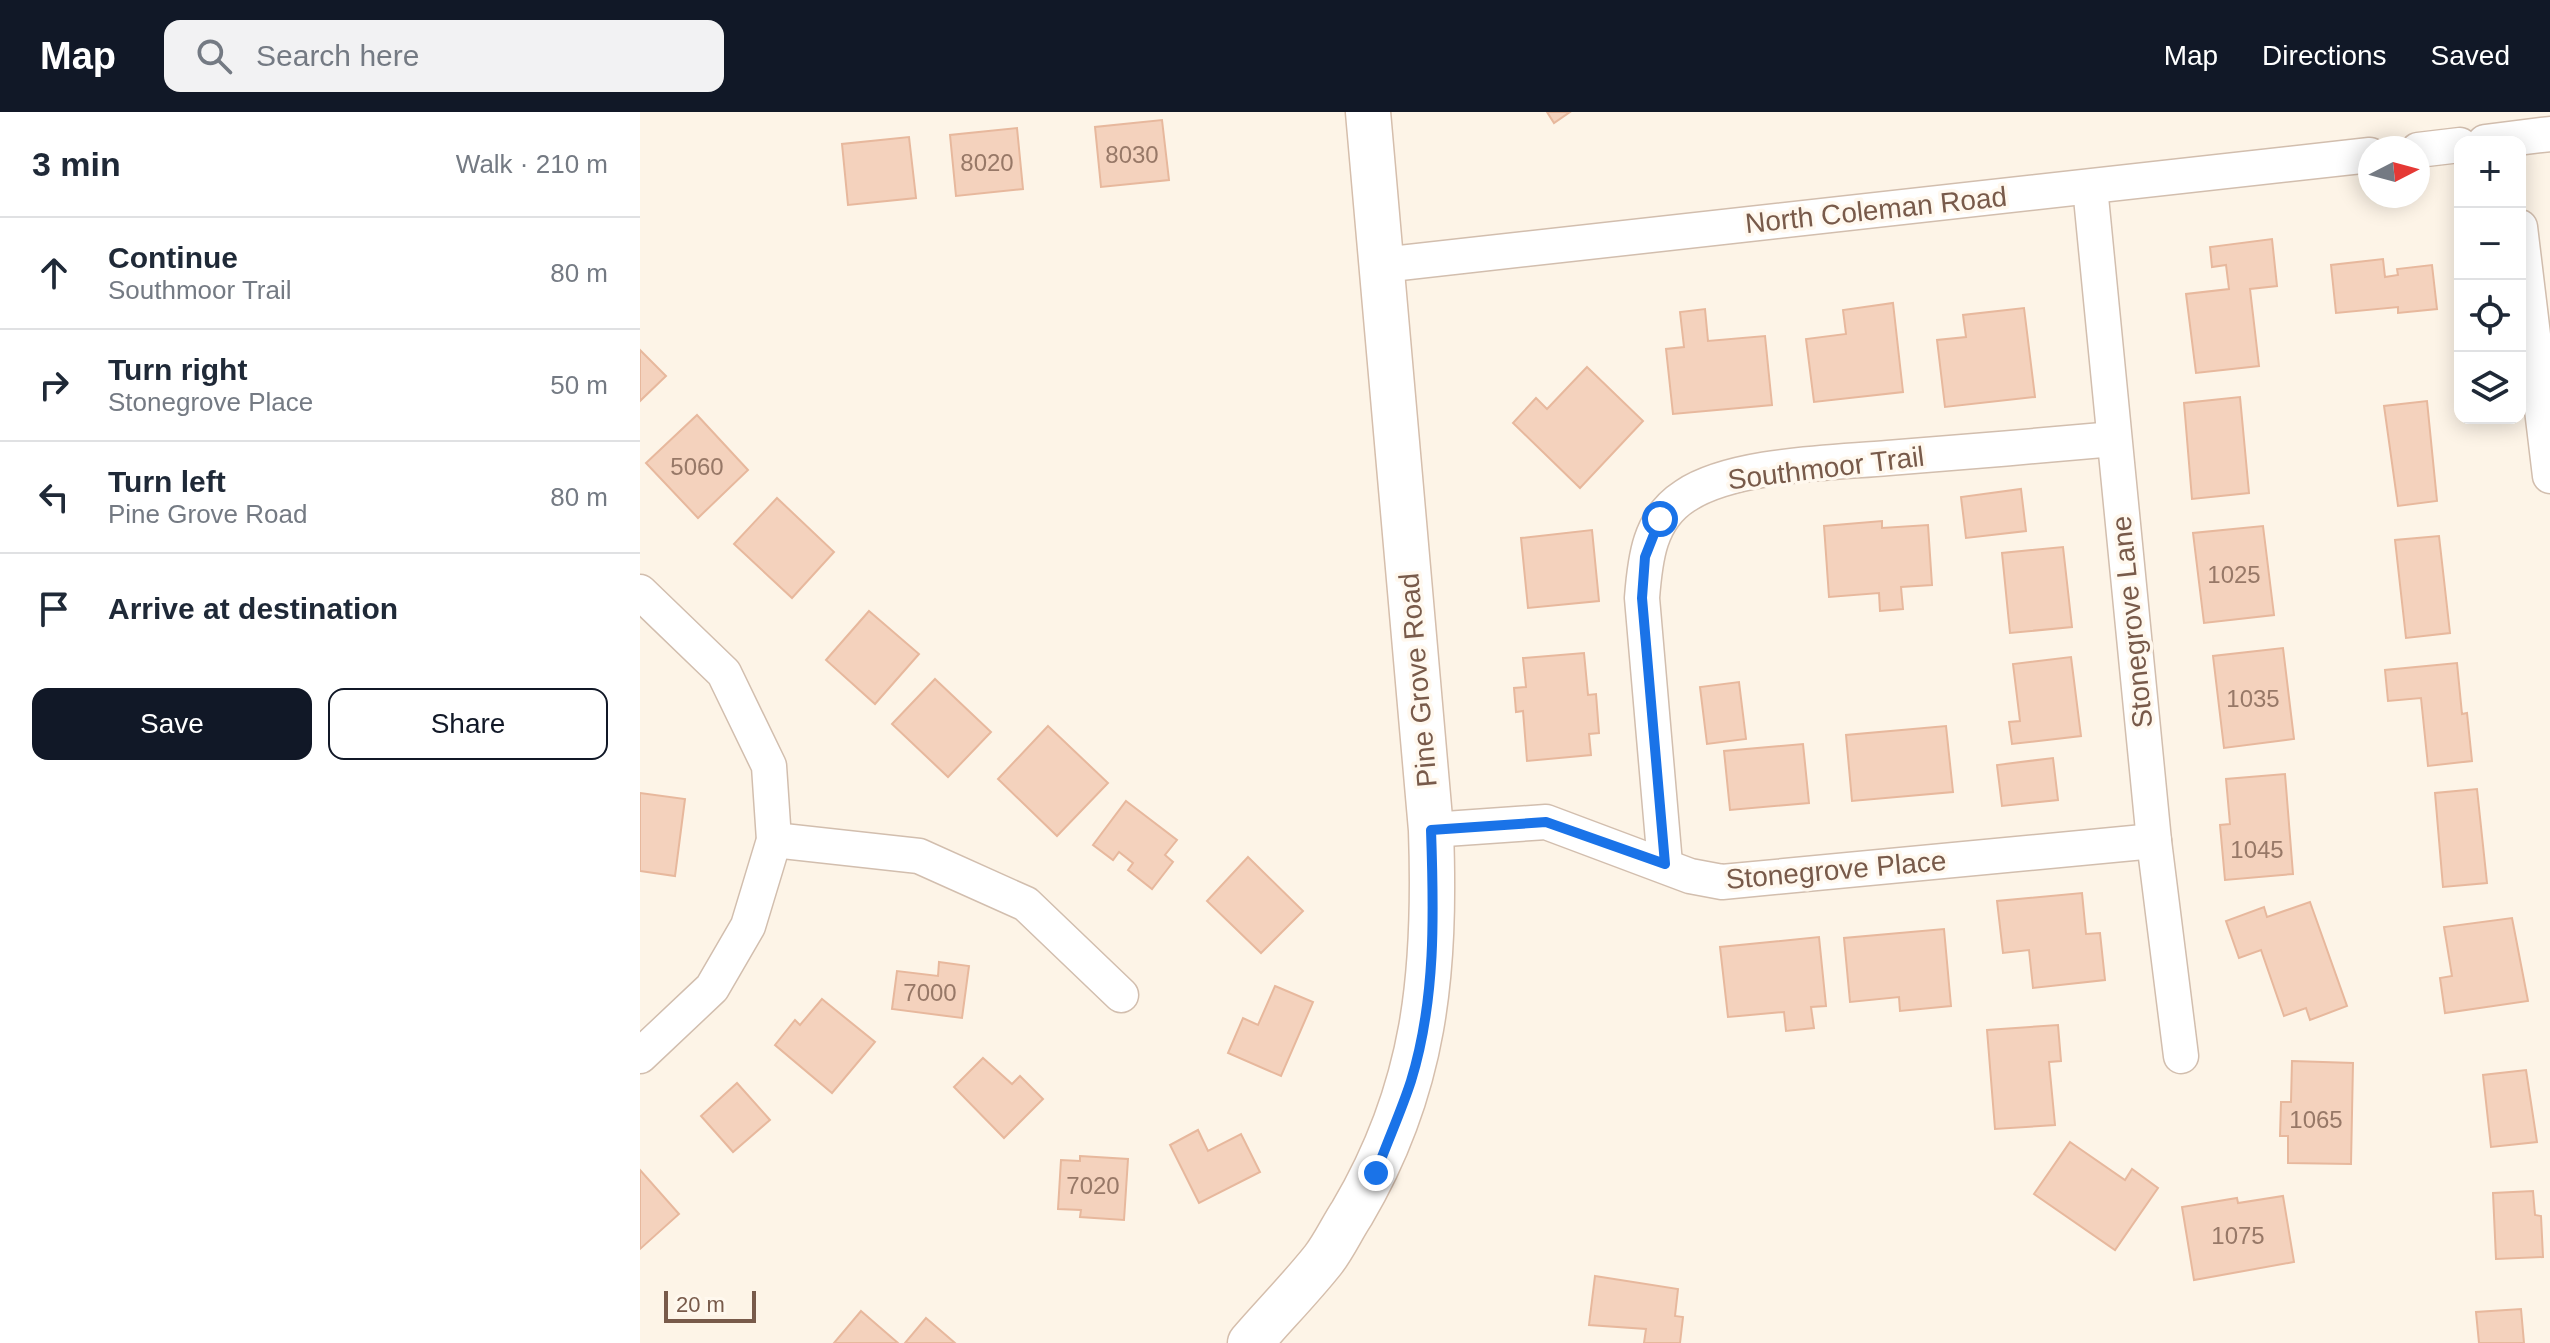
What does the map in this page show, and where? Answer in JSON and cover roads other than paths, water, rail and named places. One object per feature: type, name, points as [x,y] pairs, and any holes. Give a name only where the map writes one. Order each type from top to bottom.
[{"type":"main road","name":"Pine Grove Road","points":[[1250,1343],[1325,1258],[1376,1173],[1411,1080],[1428,1002],[1434,912],[1431,830],[1368,112]]},
{"type":"street","points":[[2526,137],[2550,134]]},
{"type":"street","points":[[2430,149],[2454,146]]},
{"type":"street","name":"North Coleman Road","points":[[1382,265],[2358,156]]},
{"type":"street","name":"Stonegrove Lane","points":[[2090,187],[2154,841],[2181,1056]]},
{"type":"street","points":[[2526,277],[2550,476]]},
{"type":"street","name":"Southmoor Trail","points":[[1665,864],[1642,598],[1645,557],[1660,519],[1685,496],[1718,480],[1794,466],[2114,439]]},
{"type":"street","points":[[640,592],[724,673],[769,766],[774,840],[748,926],[712,988],[640,1056]]},
{"type":"street","name":"Stonegrove Place","points":[[1431,830],[1546,822],[1665,864],[1690,876],[1722,882],[2154,841]]},
{"type":"street","points":[[774,840],[919,856],[946,868],[1026,904],[1121,995]]}]
